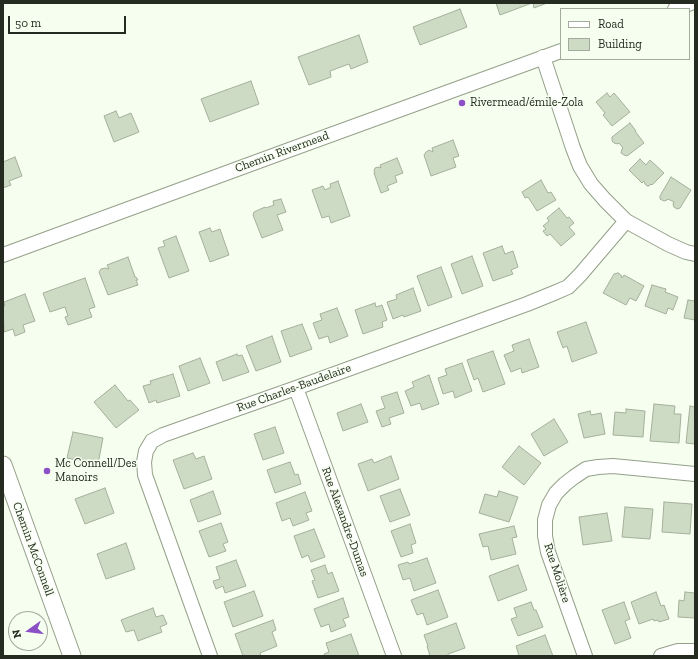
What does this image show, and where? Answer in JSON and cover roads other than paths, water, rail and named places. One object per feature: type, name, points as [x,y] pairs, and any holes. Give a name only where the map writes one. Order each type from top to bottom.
[{"type":"street","points":[[678,8],[691,3]]},
{"type":"street","name":"Chemin Rivermead","points":[[3,255],[560,51]]},
{"type":"street","points":[[543,57],[573,148],[580,166],[591,184],[604,200],[626,221],[668,244],[686,252],[695,254]]},
{"type":"street","name":"Rue Charles-Baudelaire","points":[[210,656],[145,475],[144,462],[146,451],[152,441],[163,435],[527,304],[568,287],[626,221]]},
{"type":"street","name":"Rue Alexandre-Dumas","points":[[296,388],[394,656]]},
{"type":"street","name":"Chemin McConnell","points":[[3,465],[72,656]]},
{"type":"street","name":"Rue Molière","points":[[585,656],[548,552],[545,536],[545,520],[549,505],[556,493],[565,484],[586,469],[598,467],[613,466],[695,474]]},
{"type":"street","points":[[660,656],[678,651],[695,651]]},
{"type":"place","name":"Rivermead/émile-Zola","points":[[462,103]]},
{"type":"place","name":"Mc Connell/Des Manoirs","points":[[47,471]]}]
